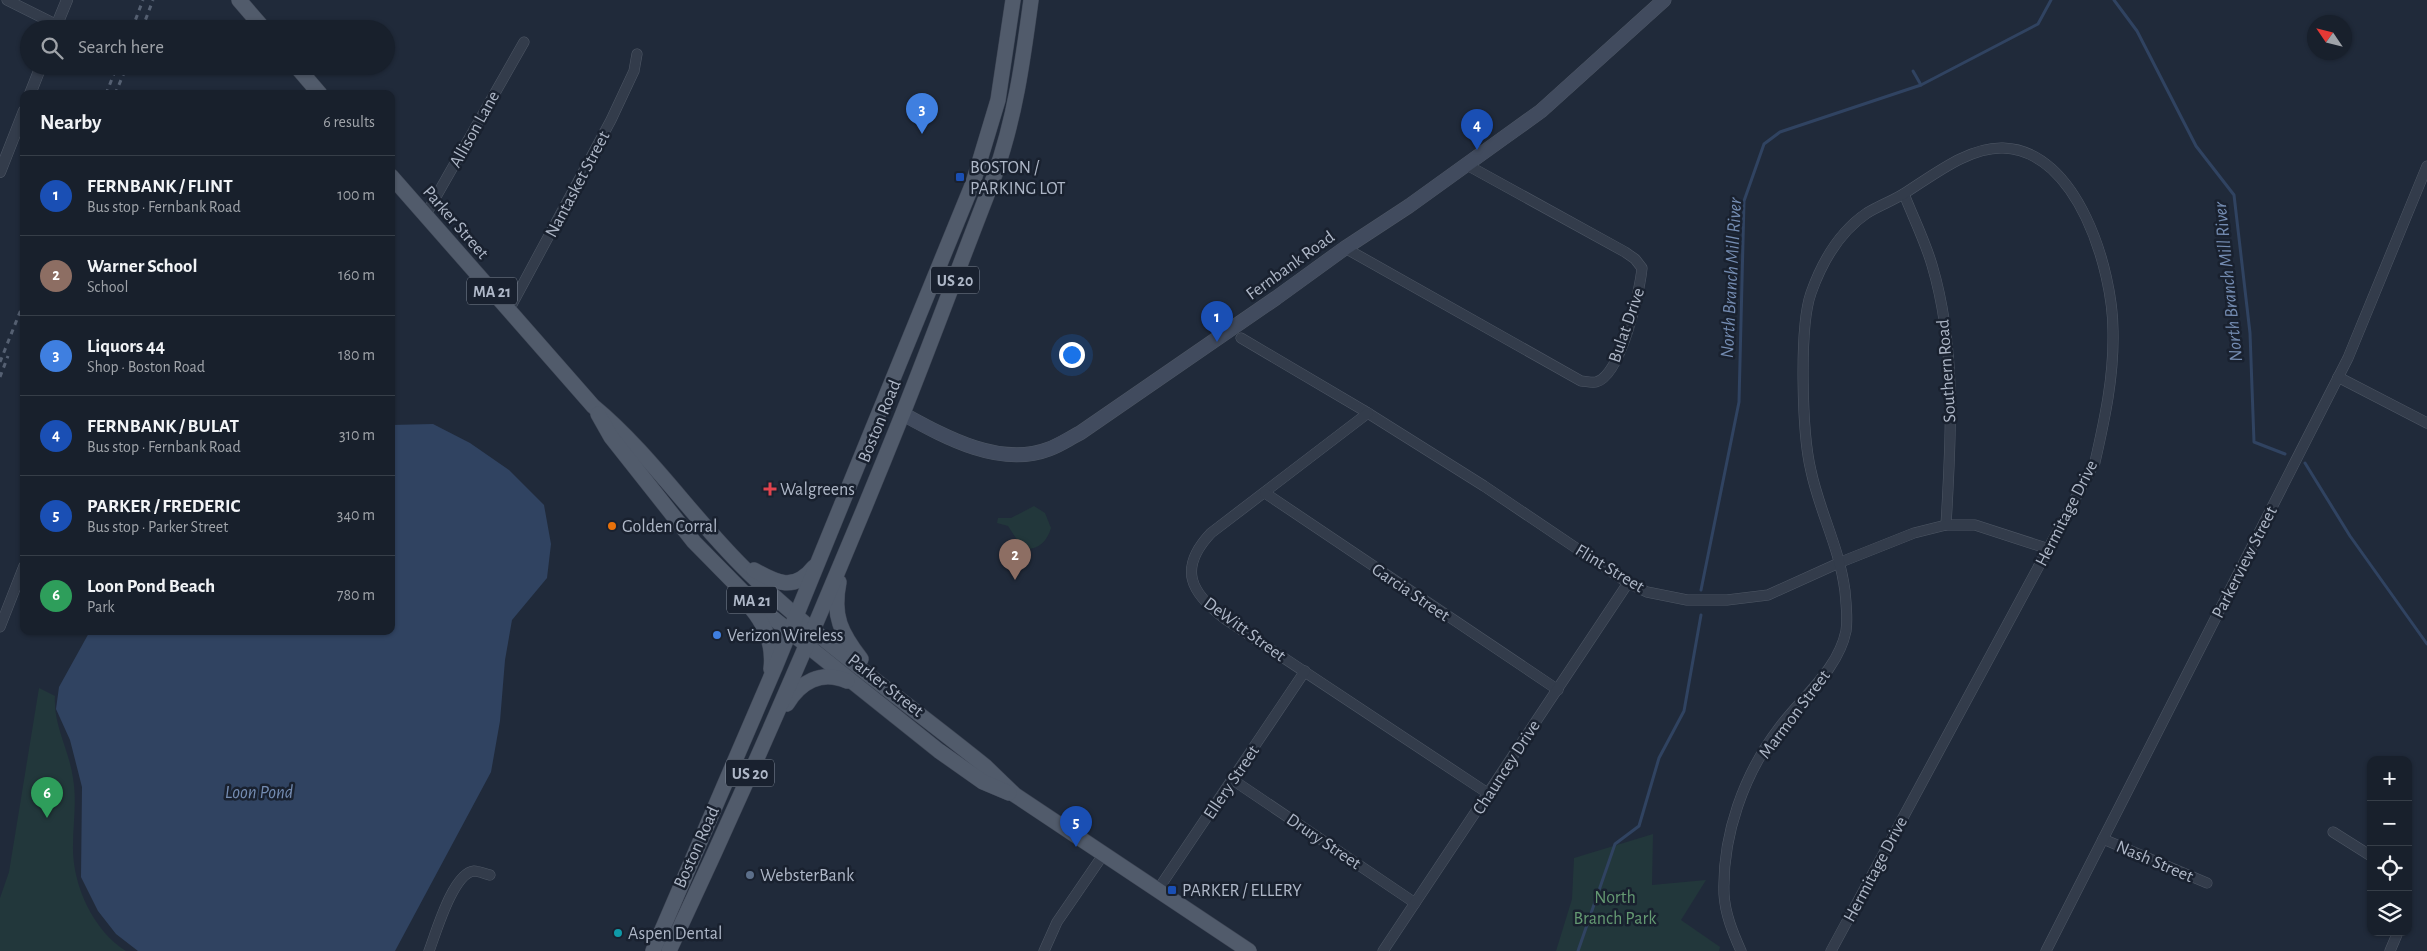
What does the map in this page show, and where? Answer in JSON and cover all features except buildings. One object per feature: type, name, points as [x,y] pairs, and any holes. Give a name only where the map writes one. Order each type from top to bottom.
[{"type":"main road","name":"Boston Road","points":[[652,951],[766,688],[980,166],[998,100],[1013,0]]},
{"type":"main road","name":"Boston Road","points":[[669,951],[847,550],[902,414],[1000,160],[1018,92],[1031,0]]},
{"type":"main road","name":"Fernbank Road","points":[[902,414],[946,437],[992,452],[1019,454],[1048,450],[1080,433],[1467,165],[1541,111],[1664,0]]},
{"type":"main road","points":[[242,1],[257,20]]},
{"type":"main road","points":[[304,75],[317,90]]},
{"type":"main road","name":"Parker Street","points":[[395,183],[593,406],[620,429],[734,559],[796,615],[985,766],[1015,795],[1248,951]]},
{"type":"main road","name":"Parker Street","points":[[593,406],[611,437],[680,526],[717,566],[789,632],[953,762],[983,782],[1015,795]]},
{"type":"main road","points":[[847,550],[836,608],[839,625],[846,639],[880,682]]},
{"type":"main road","points":[[734,559],[776,582],[791,583],[808,574],[819,559]]},
{"type":"main road","points":[[717,566],[757,615],[768,634],[772,664],[766,688]]},
{"type":"main road","points":[[763,742],[790,699],[807,682],[824,677],[837,678],[863,691]]},
{"type":"street","points":[[7,0],[43,20]]},
{"type":"street","points":[[59,20],[67,0]]},
{"type":"street","name":"Allison Lane","points":[[425,216],[524,42]]},
{"type":"street","name":"Nantasket Street","points":[[509,310],[611,120],[634,71],[637,54]]},
{"type":"street","points":[[32,90],[37,75]]},
{"type":"street","points":[[0,172],[20,121]]},
{"type":"street","name":"Hermitage Drive","points":[[1831,951],[2049,549],[2094,462],[2110,397],[2114,330],[2102,262],[2086,218],[2065,183],[2044,163],[2026,152],[2002,148],[1980,152],[1953,164],[1867,214],[1846,231],[1825,260],[1810,297],[1804,382],[1810,470],[1841,562]]},
{"type":"street","name":"Bulat Drive","points":[[1345,248],[1581,381],[1596,382],[1606,376],[1615,363],[1625,338],[1641,280],[1642,268],[1635,259],[1625,252],[1467,165]]},
{"type":"street","name":"Parkerview Street","points":[[2046,951],[2338,378],[2368,312],[2427,166]]},
{"type":"street","name":"Southern Road","points":[[1904,194],[1932,264],[1947,335],[1951,390],[1951,446],[1946,525]]},
{"type":"street","name":"Flint Street","points":[[1242,338],[1368,413],[1484,486],[1628,583],[1647,592],[1688,600],[1746,598],[1768,595],[1841,562],[1914,534],[1946,525],[1975,525],[2049,549]]},
{"type":"street","points":[[2338,378],[2427,423]]},
{"type":"street","name":"DeWitt Street","points":[[1368,413],[1265,494],[1211,533],[1202,543],[1192,564],[1191,577],[1197,593],[1206,604],[1489,794]]},
{"type":"street","name":"Garcia Street","points":[[1265,494],[1558,690]]},
{"type":"street","name":"Marmon Street","points":[[1740,951],[1730,927],[1724,896],[1726,863],[1738,802],[1750,774],[1779,727],[1828,670],[1838,653],[1846,631],[1847,612],[1841,562]]},
{"type":"street","points":[[0,627],[20,576]]},
{"type":"street","name":"Chauncey Drive","points":[[1383,951],[1628,583]]},
{"type":"street","name":"Ellery Street","points":[[1157,891],[1305,671]]},
{"type":"street","name":"Drury Street","points":[[1233,780],[1415,903]]},
{"type":"street","points":[[2333,832],[2367,853]]},
{"type":"street","name":"Nash Street","points":[[2103,838],[2207,883]]},
{"type":"street","points":[[1044,951],[1057,922],[1103,855]]},
{"type":"street","points":[[429,951],[454,888],[463,876],[474,871],[490,875]]},
{"type":"street","points":[[2390,951],[2396,936]]},
{"type":"green space","points":[[1034,506],[1045,513],[1051,528],[1041,544],[1033,548],[1023,549],[1008,526],[997,523],[998,518],[1011,518]]},
{"type":"green space","points":[[39,688],[55,696],[56,717],[71,767],[75,795],[73,846],[76,876],[94,919],[114,942],[126,951],[0,951],[0,898],[9,872]]},
{"type":"green space","name":"North Branch Park","points":[[1653,834],[1652,885],[1706,880],[1681,920],[1720,947],[1719,951],[1556,951],[1572,899],[1574,858]]},
{"type":"water","name":"Loon Pond","points":[[433,424],[470,443],[509,470],[544,505],[551,544],[547,578],[512,620],[505,660],[500,721],[491,772],[395,951],[138,951],[116,934],[98,911],[81,877],[82,787],[70,740],[56,709],[59,687],[88,635],[395,635],[395,425]]},
{"type":"waterway","name":"North Branch Mill River","points":[[1701,590],[1739,402],[1744,201],[1764,144],[1780,132],[1921,85],[2038,24],[2051,0]]},
{"type":"waterway","name":"North Branch Mill River","points":[[2114,0],[2137,31],[2196,146],[2234,195],[2250,333],[2254,442],[2285,454]]},
{"type":"waterway","points":[[1913,71],[1921,85]]},
{"type":"waterway","name":"North Branch Mill River","points":[[2305,463],[2350,536],[2427,644]]},
{"type":"waterway","name":"North Branch Mill River","points":[[1578,951],[1615,844],[1639,826],[1659,758],[1684,711],[1701,615]]},
{"type":"railway","points":[[135,20],[143,0]]},
{"type":"railway","points":[[145,20],[153,0]]},
{"type":"railway","points":[[108,90],[113,75]]},
{"type":"railway","points":[[117,90],[123,75]]},
{"type":"railway","points":[[0,362],[20,312]]},
{"type":"railway","points":[[0,377],[8,356]]},
{"type":"place","name":"Liquors 44","points":[[922,134]]},
{"type":"place","name":"FERNBANK / BULAT","points":[[1477,150]]},
{"type":"place","name":"BOSTON / PARKING LOT","points":[[960,177]]},
{"type":"place","name":"FERNBANK / FLINT","points":[[1217,342]]},
{"type":"place","name":"Walgreens","points":[[770,489]]},
{"type":"place","name":"Golden Corral","points":[[612,526]]},
{"type":"place","name":"Warner School","points":[[1015,580]]},
{"type":"place","name":"Verizon Wireless","points":[[717,635]]},
{"type":"place","name":"Loon Pond Beach","points":[[47,818]]},
{"type":"place","name":"PARKER / FREDERIC","points":[[1076,847]]},
{"type":"place","name":"WebsterBank","points":[[750,875]]},
{"type":"place","name":"PARKER / ELLERY","points":[[1172,890]]},
{"type":"place","name":"Aspen Dental","points":[[618,933]]}]
